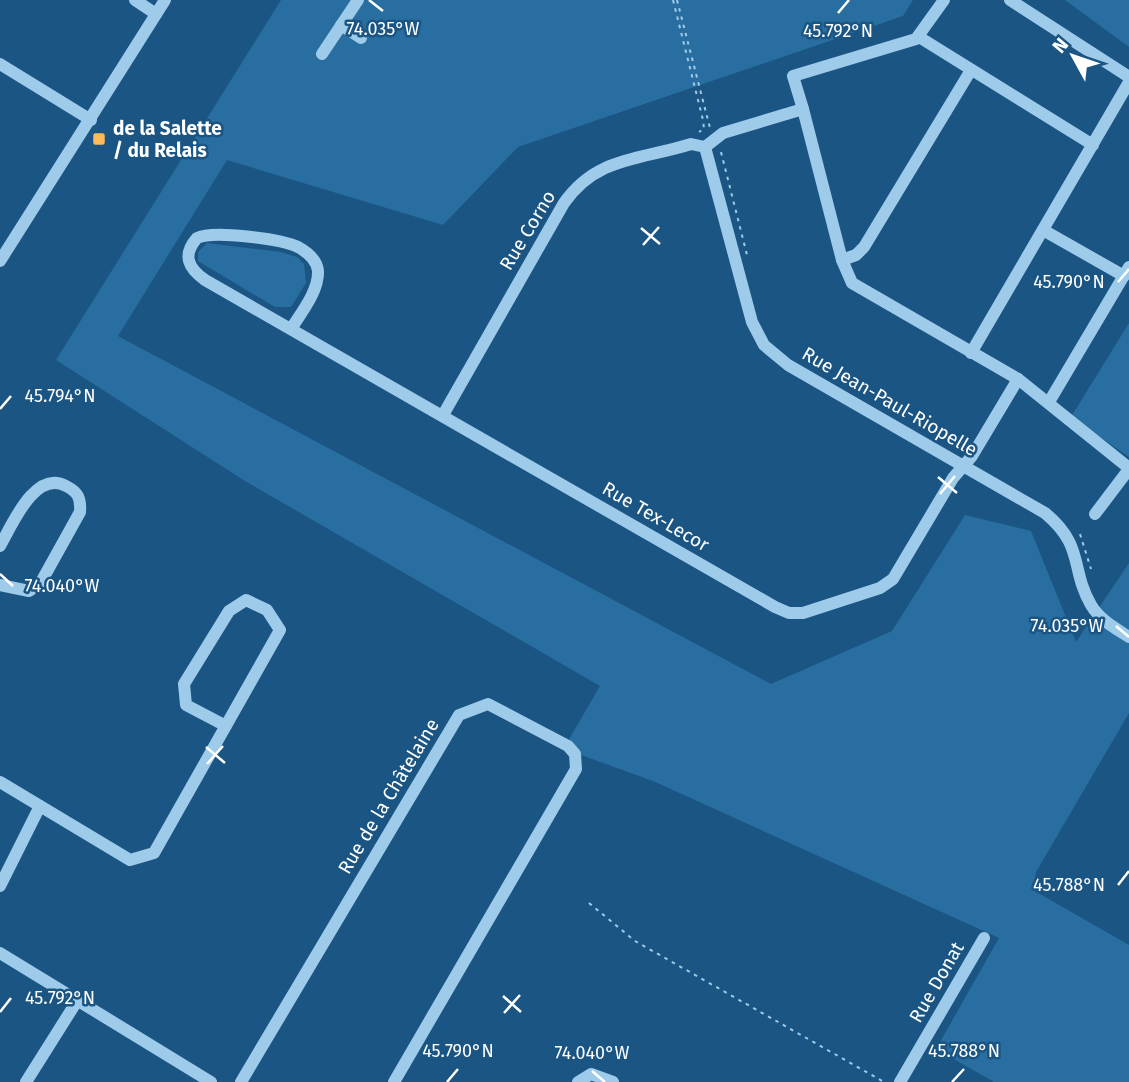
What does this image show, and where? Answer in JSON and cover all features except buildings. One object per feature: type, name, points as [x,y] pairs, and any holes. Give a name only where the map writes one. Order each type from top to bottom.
[{"type":"street","points":[[135,0],[156,14]]},
{"type":"street","points":[[0,261],[165,0]]},
{"type":"street","points":[[322,54],[358,0]]},
{"type":"street","points":[[944,0],[919,37],[793,76],[842,260],[847,275],[855,286],[1018,379],[1129,469],[1095,514]]},
{"type":"street","points":[[1010,0],[1129,77]]},
{"type":"street","points":[[341,25],[361,38]]},
{"type":"street","points":[[919,37],[1093,145]]},
{"type":"street","points":[[0,64],[91,120]]},
{"type":"street","points":[[842,260],[856,255],[864,247],[971,70]]},
{"type":"street","points":[[971,353],[1129,82]]},
{"type":"street","points":[[705,147],[716,136],[803,108]]},
{"type":"street","name":"Rue Corno","points":[[443,415],[564,203],[582,181],[602,167],[691,144],[705,147]]},
{"type":"street","name":"Rue Jean-Paul-Riopelle","points":[[705,147],[752,322],[764,345],[788,365],[1039,509],[1062,529],[1073,546],[1091,606],[1102,619],[1129,637]]},
{"type":"street","points":[[1043,230],[1126,272],[1049,402]]},
{"type":"street","name":"Rue Tex-Lecor","points":[[291,329],[317,280],[316,265],[310,256],[288,244],[219,234],[197,238],[188,254],[189,265],[195,273],[291,329],[443,415],[775,607],[796,614],[880,588],[893,579],[953,478],[964,466],[1018,379]]},
{"type":"street","points":[[0,585],[29,591],[40,584],[80,512],[81,499],[75,490],[58,481],[44,483],[34,492],[1,540]]},
{"type":"street","points":[[0,782],[130,860],[154,853],[281,629],[267,610],[246,600],[229,611],[184,684],[186,705],[226,726]]},
{"type":"street","name":"Rue de la Châtelaine","points":[[241,1082],[459,715],[488,704],[568,746],[575,754],[576,769],[394,1082]]},
{"type":"street","points":[[0,886],[40,806]]},
{"type":"street","name":"Rue Donat","points":[[900,1082],[984,938]]},
{"type":"street","points":[[0,953],[211,1082]]},
{"type":"street","points":[[26,1082],[77,1001]]},
{"type":"street","points":[[582,1078],[599,1075],[613,1082]]},
{"type":"path","points":[[673,0],[703,120],[704,128],[699,132]]},
{"type":"path","points":[[677,0],[708,121],[716,136],[749,262]]},
{"type":"path","points":[[1077,529],[1088,553],[1092,574]]},
{"type":"path","points":[[589,903],[635,941],[884,1082]]},
{"type":"shaded area","points":[[281,0],[913,0],[903,16],[518,147],[443,225],[227,160],[118,336],[771,684],[892,631],[965,515],[1031,531],[1076,642],[1129,563],[1129,713],[1036,872],[1033,890],[1129,945],[1129,1082],[994,1082],[936,1049],[999,938],[653,781],[578,754],[568,741],[600,686],[245,481],[56,360]]},
{"type":"shaded area","points":[[1065,0],[1129,0],[1129,47]]},
{"type":"shaded area","points":[[207,243],[281,252],[297,257],[304,264],[306,283],[291,307],[275,307],[198,261],[198,252]]},
{"type":"shaded area","points":[[1129,323],[1129,457],[1071,417]]},
{"type":"place","name":"de la Salette / du Relais","points":[[99,139]]}]
